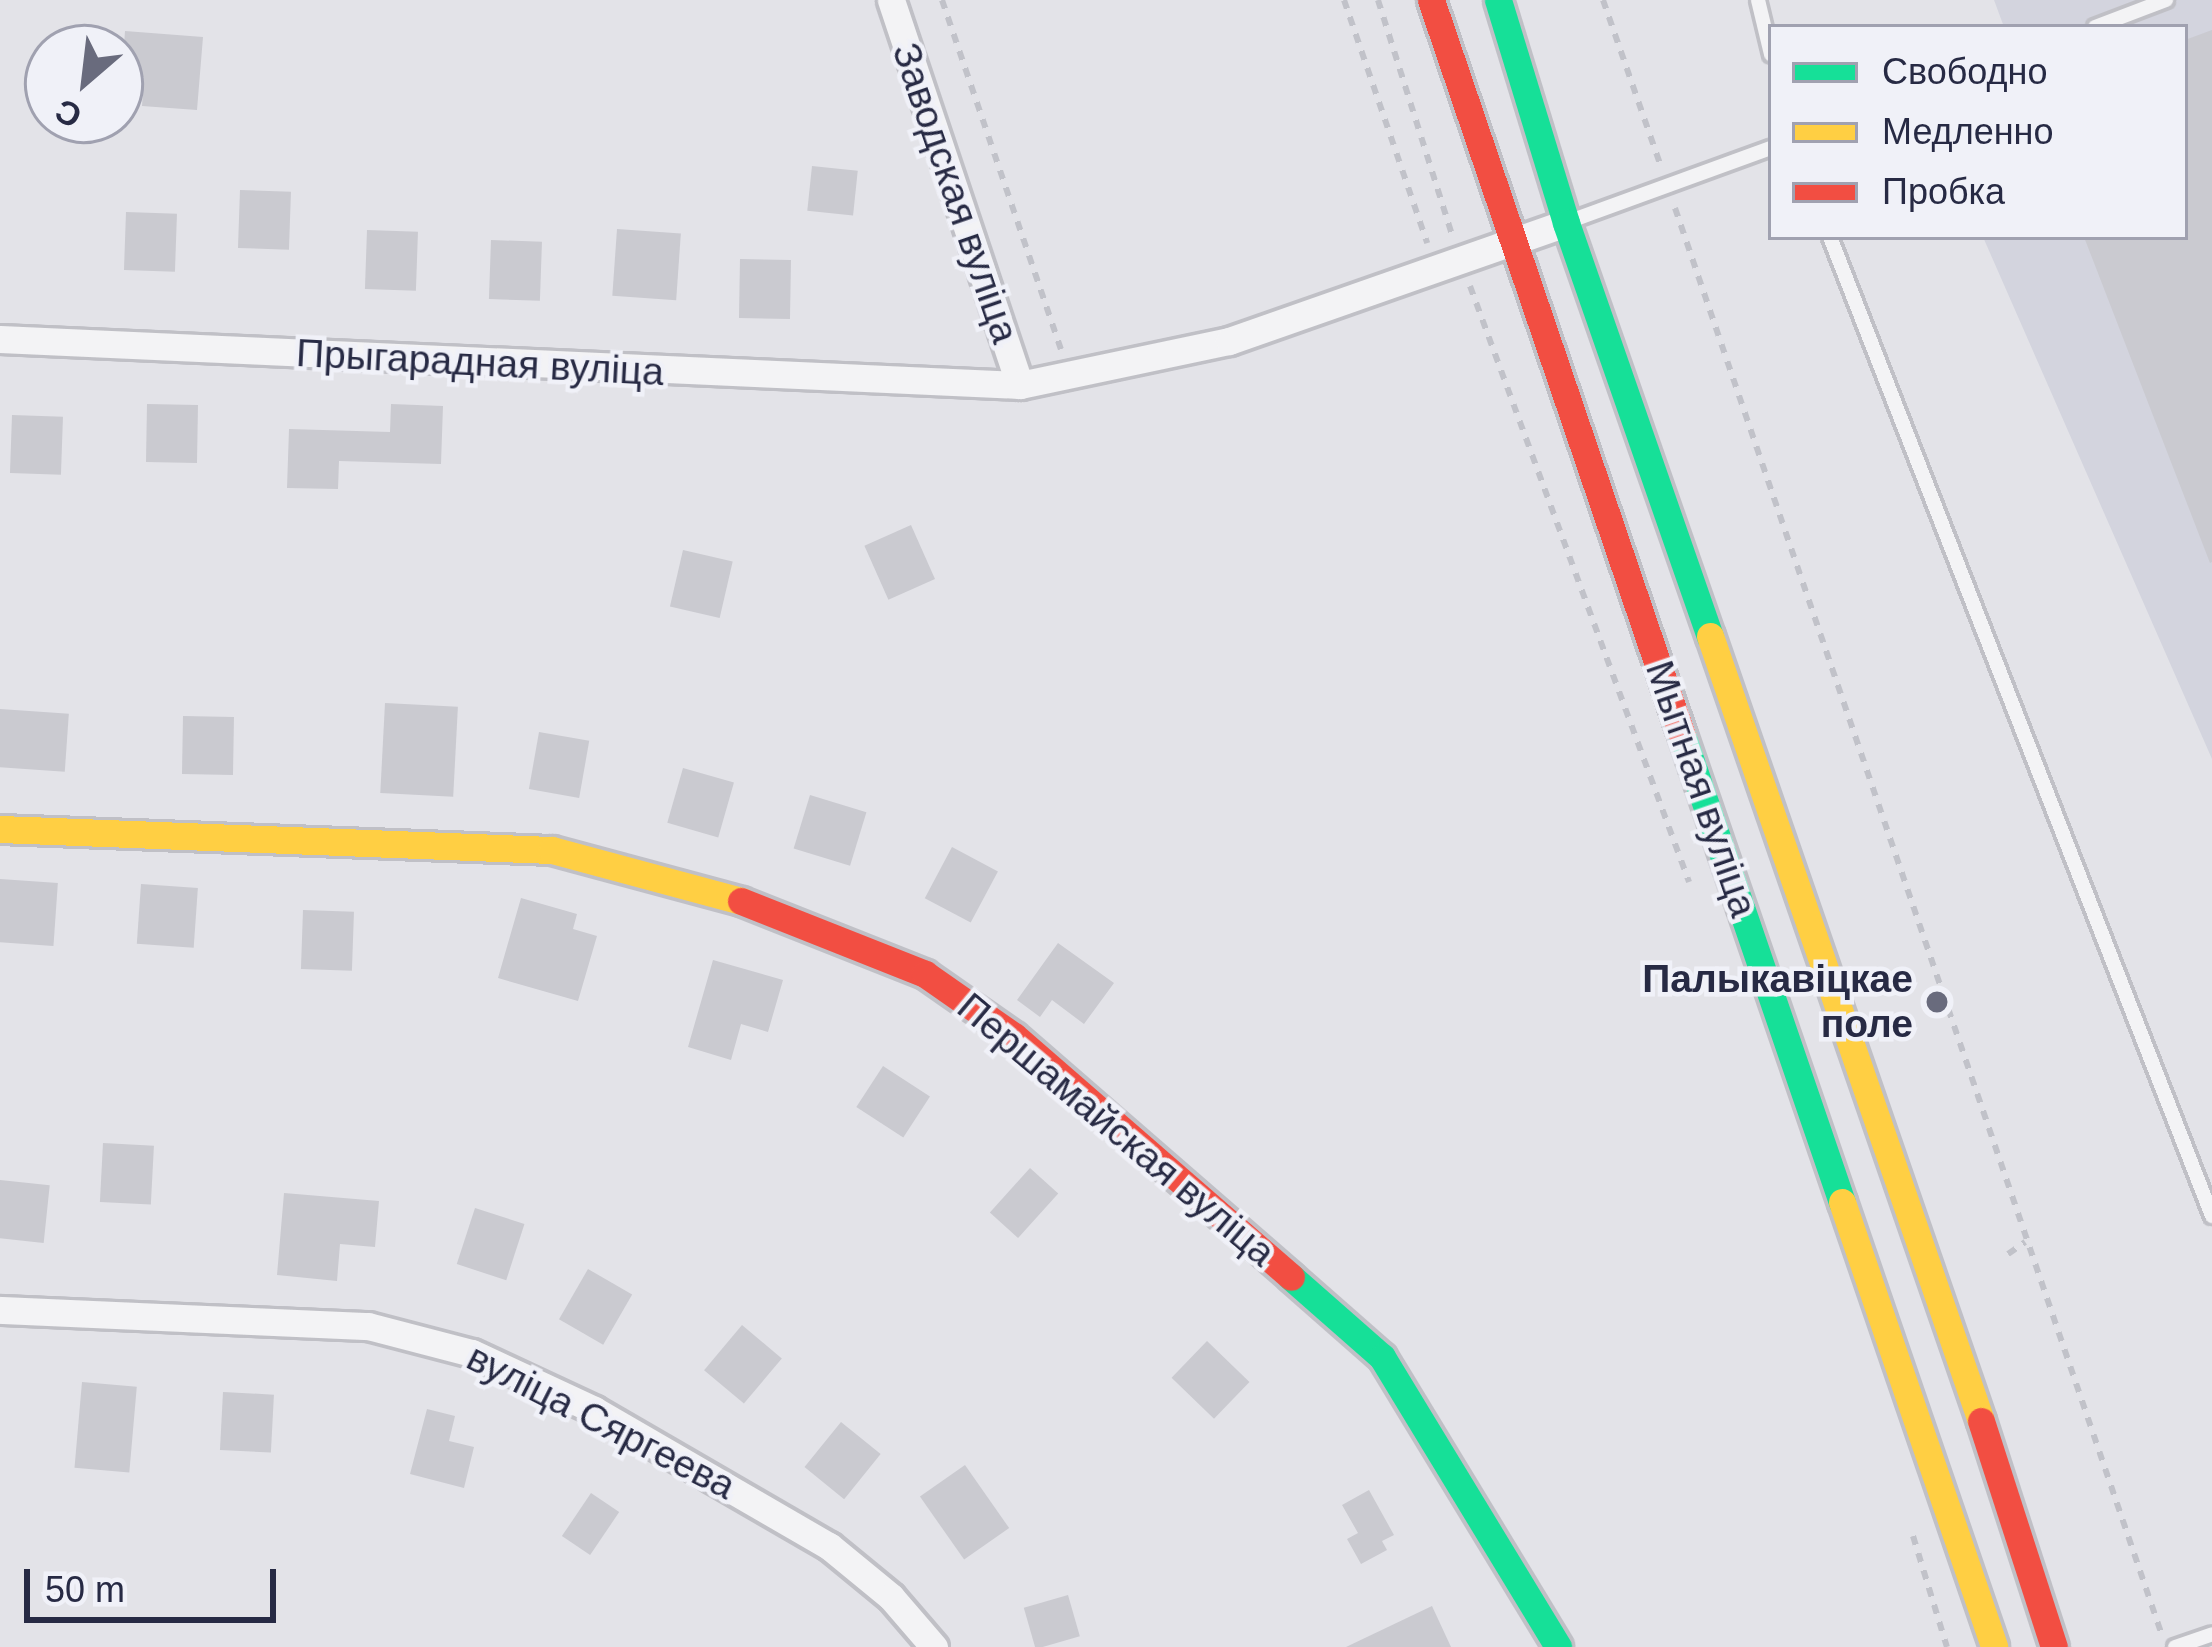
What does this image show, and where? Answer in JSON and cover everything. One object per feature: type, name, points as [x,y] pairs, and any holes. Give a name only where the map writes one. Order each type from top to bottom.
[{"type":"main road","name":"Мытная вуліца","points":[[1431,0],[1994,1647]]},
{"type":"main road","name":"Мытная вуліца","points":[[1498,0],[1566,223],[1926,1253],[2054,1647]]},
{"type":"main road","name":"Першамайская вуліца","points":[[0,829],[553,850],[740,901],[925,974],[1013,1036],[1382,1357],[1558,1647]]},
{"type":"street","name":"Заводская вуліца","points":[[891,0],[1020,385]]},
{"type":"street","name":"Прыгарадная вуліца","points":[[0,339],[959,387],[1020,385],[1228,341],[1566,223]]},
{"type":"street","name":"вуліца Сяргеева","points":[[0,1310],[368,1326],[472,1353],[594,1410],[829,1546],[891,1597],[934,1647]]},
{"type":"lane","points":[[1758,0],[1768,42]]},
{"type":"lane","points":[[2104,24],[2166,0]]},
{"type":"lane","points":[[1566,223],[1768,149]]},
{"type":"lane","points":[[1831,240],[2212,1216]]},
{"type":"lane","points":[[2171,1647],[2212,1634]]},
{"type":"path","points":[[943,0],[1070,376]]},
{"type":"path","points":[[1344,0],[1690,885]]},
{"type":"path","points":[[1378,0],[1449,265]]},
{"type":"path","points":[[1603,0],[2026,1242],[2171,1647]]},
{"type":"path","points":[[2008,1254],[2026,1242]]},
{"type":"path","points":[[1908,1523],[1948,1647]]},
{"type":"shaded area","points":[[1994,0],[2212,0],[2212,759],[1984,240],[2188,240],[2188,24],[2003,24]]},
{"type":"building","points":[[2212,30],[2210,563],[2085,240],[2188,240],[2188,39]]},
{"type":"building","points":[[144,32],[203,37],[197,110],[144,106]]},
{"type":"building","points":[[812,166],[858,171],[853,216],[807,211]]},
{"type":"building","points":[[240,190],[291,192],[289,250],[238,248]]},
{"type":"building","points":[[126,212],[177,214],[175,272],[124,270]]},
{"type":"building","points":[[617,229],[681,233],[676,300],[612,296]]},
{"type":"building","points":[[367,230],[418,232],[416,291],[365,289]]},
{"type":"building","points":[[491,240],[542,242],[540,301],[489,299]]},
{"type":"building","points":[[740,259],[791,260],[790,319],[739,318]]},
{"type":"building","points":[[147,404],[198,405],[197,463],[146,462]]},
{"type":"building","points":[[391,404],[443,406],[441,464],[339,461],[338,489],[287,488],[289,429],[390,432]]},
{"type":"building","points":[[12,415],[63,417],[61,475],[10,473]]},
{"type":"building","points":[[911,525],[935,579],[888,600],[864,546]]},
{"type":"building","points":[[683,550],[733,561],[720,618],[670,607]]},
{"type":"building","points":[[385,703],[458,707],[453,797],[380,793]]},
{"type":"building","points":[[0,709],[69,714],[65,772],[0,767]]},
{"type":"building","points":[[183,716],[234,717],[233,775],[182,774]]},
{"type":"building","points":[[539,732],[589,741],[579,798],[529,789]]},
{"type":"building","points":[[683,768],[734,783],[718,837],[667,823]]},
{"type":"building","points":[[810,795],[866,812],[850,866],[794,849]]},
{"type":"building","points":[[952,847],[998,871],[971,923],[925,898]]},
{"type":"building","points":[[0,879],[58,883],[53,946],[0,942]]},
{"type":"building","points":[[141,884],[198,888],[194,948],[137,944]]},
{"type":"building","points":[[521,898],[577,914],[573,929],[597,936],[578,1001],[498,978]]},
{"type":"building","points":[[303,910],[354,912],[352,971],[301,969]]},
{"type":"building","points":[[1058,943],[1114,983],[1084,1024],[1052,1000],[1040,1017],[1017,1000]]},
{"type":"building","points":[[713,960],[783,980],[768,1032],[741,1024],[731,1060],[688,1047]]},
{"type":"building","points":[[883,1066],[930,1096],[903,1138],[856,1107]]},
{"type":"building","points":[[103,1143],[154,1146],[151,1205],[100,1202]]},
{"type":"building","points":[[1030,1168],[1058,1193],[1018,1238],[990,1213]]},
{"type":"building","points":[[0,1180],[50,1185],[44,1243],[0,1238]]},
{"type":"building","points":[[284,1193],[379,1201],[375,1247],[340,1244],[337,1281],[277,1275]]},
{"type":"building","points":[[475,1208],[524,1224],[506,1280],[457,1264]]},
{"type":"building","points":[[588,1269],[632,1294],[603,1345],[559,1319]]},
{"type":"building","points":[[742,1325],[782,1358],[744,1404],[704,1370]]},
{"type":"building","points":[[1207,1341],[1249,1382],[1214,1419],[1172,1378]]},
{"type":"building","points":[[82,1382],[137,1387],[129,1472],[75,1468]]},
{"type":"building","points":[[223,1392],[274,1395],[271,1453],[220,1450]]},
{"type":"building","points":[[427,1409],[455,1416],[449,1441],[474,1447],[464,1488],[410,1474]]},
{"type":"building","points":[[841,1422],[881,1454],[844,1499],[804,1467]]},
{"type":"building","points":[[965,1465],[1009,1528],[964,1560],[920,1497]]},
{"type":"building","points":[[1369,1490],[1394,1535],[1382,1541],[1387,1550],[1361,1564],[1347,1539],[1358,1533],[1342,1505]]},
{"type":"building","points":[[591,1493],[619,1512],[590,1555],[562,1536]]},
{"type":"building","points":[[1068,1595],[1080,1636],[1035,1647],[1024,1608]]},
{"type":"building","points":[[1432,1606],[1451,1647],[1346,1647]]},
{"type":"traffic: fast","points":[[1498,0],[1566,223],[1710,636]]},
{"type":"traffic: fast","points":[[1682,735],[1842,1202]]},
{"type":"traffic: fast","points":[[1291,1277],[1382,1357],[1558,1647]]},
{"type":"traffic: slow","points":[[1710,636],[1981,1421]]},
{"type":"traffic: slow","points":[[0,829],[552,850],[741,901]]},
{"type":"traffic: slow","points":[[1842,1202],[1994,1647]]},
{"type":"traffic: jam","points":[[1431,0],[1682,735]]},
{"type":"traffic: jam","points":[[741,901],[925,974],[1014,1036],[1291,1277]]},
{"type":"traffic: jam","points":[[1981,1421],[2054,1647]]},
{"type":"place","name":"Палыкавіцкае поле","points":[[1937,1002]]}]
